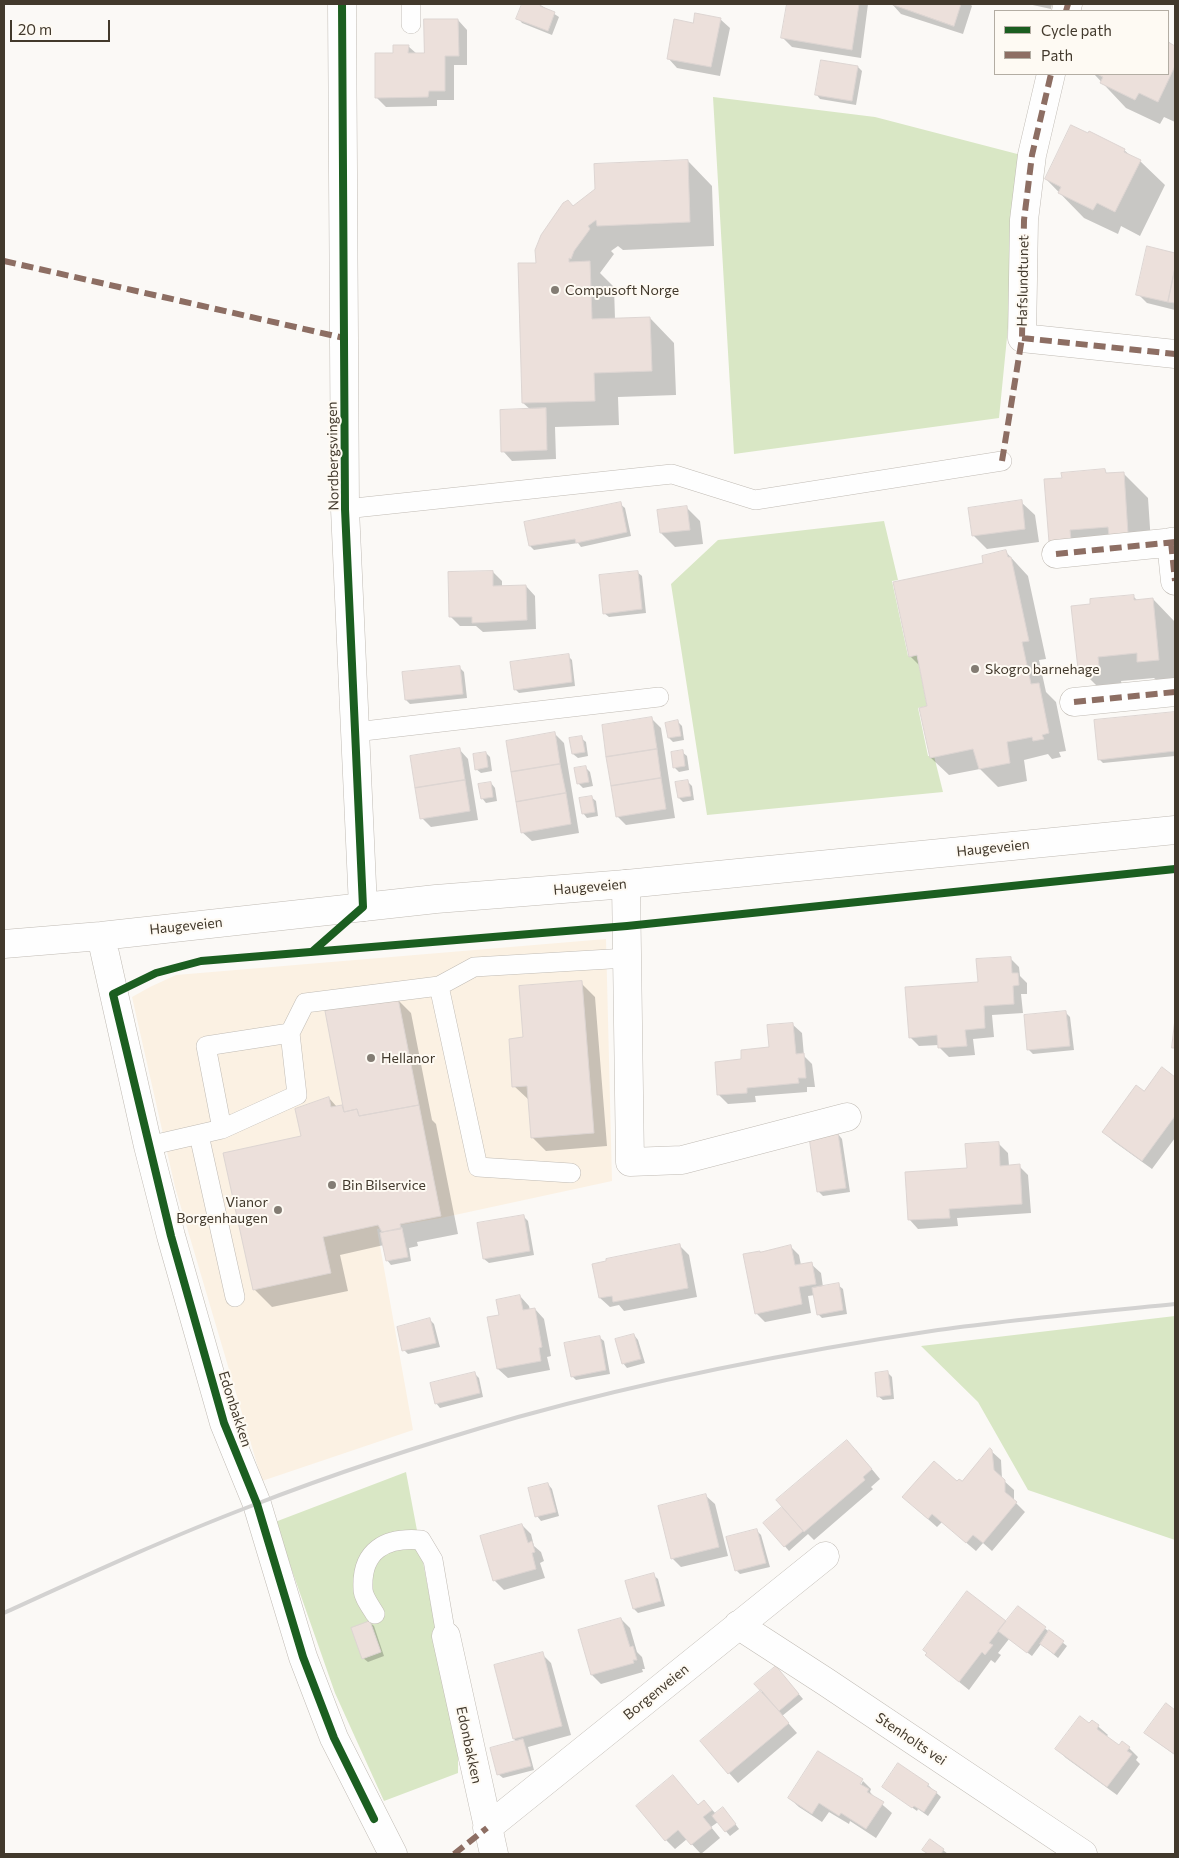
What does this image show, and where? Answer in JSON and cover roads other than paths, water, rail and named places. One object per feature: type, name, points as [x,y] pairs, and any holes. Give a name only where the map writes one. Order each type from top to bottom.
[{"type":"street","name":"Nordbergsvingen","points":[[342,4],[346,509],[354,732],[363,907]]},
{"type":"street","name":"Hafslundtunet","points":[[1052,75],[1032,155],[1024,220],[1022,338],[1175,354]]},
{"type":"street","points":[[1056,554],[1173,542],[1175,581]]},
{"type":"street","points":[[1074,702],[1175,692]]},
{"type":"street","name":"Haugeveien","points":[[4,944],[101,936],[363,907],[626,884],[1175,830]]},
{"type":"street","points":[[626,884],[630,1162],[682,1160],[847,1116]]},
{"type":"street","name":"Edonbakken","points":[[101,936],[170,1236],[224,1422],[257,1504],[302,1657],[334,1738],[393,1854]]},
{"type":"street","name":"Borgenveien","points":[[487,1828],[825,1556]]},
{"type":"street","name":"Stenholts vei","points":[[738,1625],[1083,1854]]},
{"type":"street","name":"Edonbakken","points":[[446,1636],[494,1854]]},
{"type":"lane","points":[[411,4],[411,24]]},
{"type":"lane","points":[[346,509],[672,474],[756,500],[1002,461]]},
{"type":"lane","points":[[354,732],[659,697]]},
{"type":"lane","points":[[148,1146],[222,1129],[297,1095],[290,1033],[305,1003],[439,986],[474,967],[627,958]]},
{"type":"lane","points":[[439,986],[478,1167],[570,1173]]},
{"type":"lane","points":[[222,1129],[206,1046],[290,1033]]},
{"type":"lane","points":[[199,1134],[235,1297]]},
{"type":"lane","points":[[375,1614],[363,1591],[366,1568],[372,1552],[390,1542],[407,1539],[421,1540],[433,1560],[446,1636]]},
{"type":"railway","points":[[4,1613],[157,1544],[284,1493],[417,1448],[570,1403],[726,1367],[885,1338],[997,1322],[1175,1304]]},
{"type":"place","name":"Compusoft Norge","points":[[555,290]]},
{"type":"place","name":"Skogro barnehage","points":[[975,669]]},
{"type":"place","name":"Hellanor","points":[[371,1058]]},
{"type":"place","name":"Bin Bilservice","points":[[332,1185]]},
{"type":"place","name":"Vianor Borgenhaugen","points":[[278,1210]]}]
